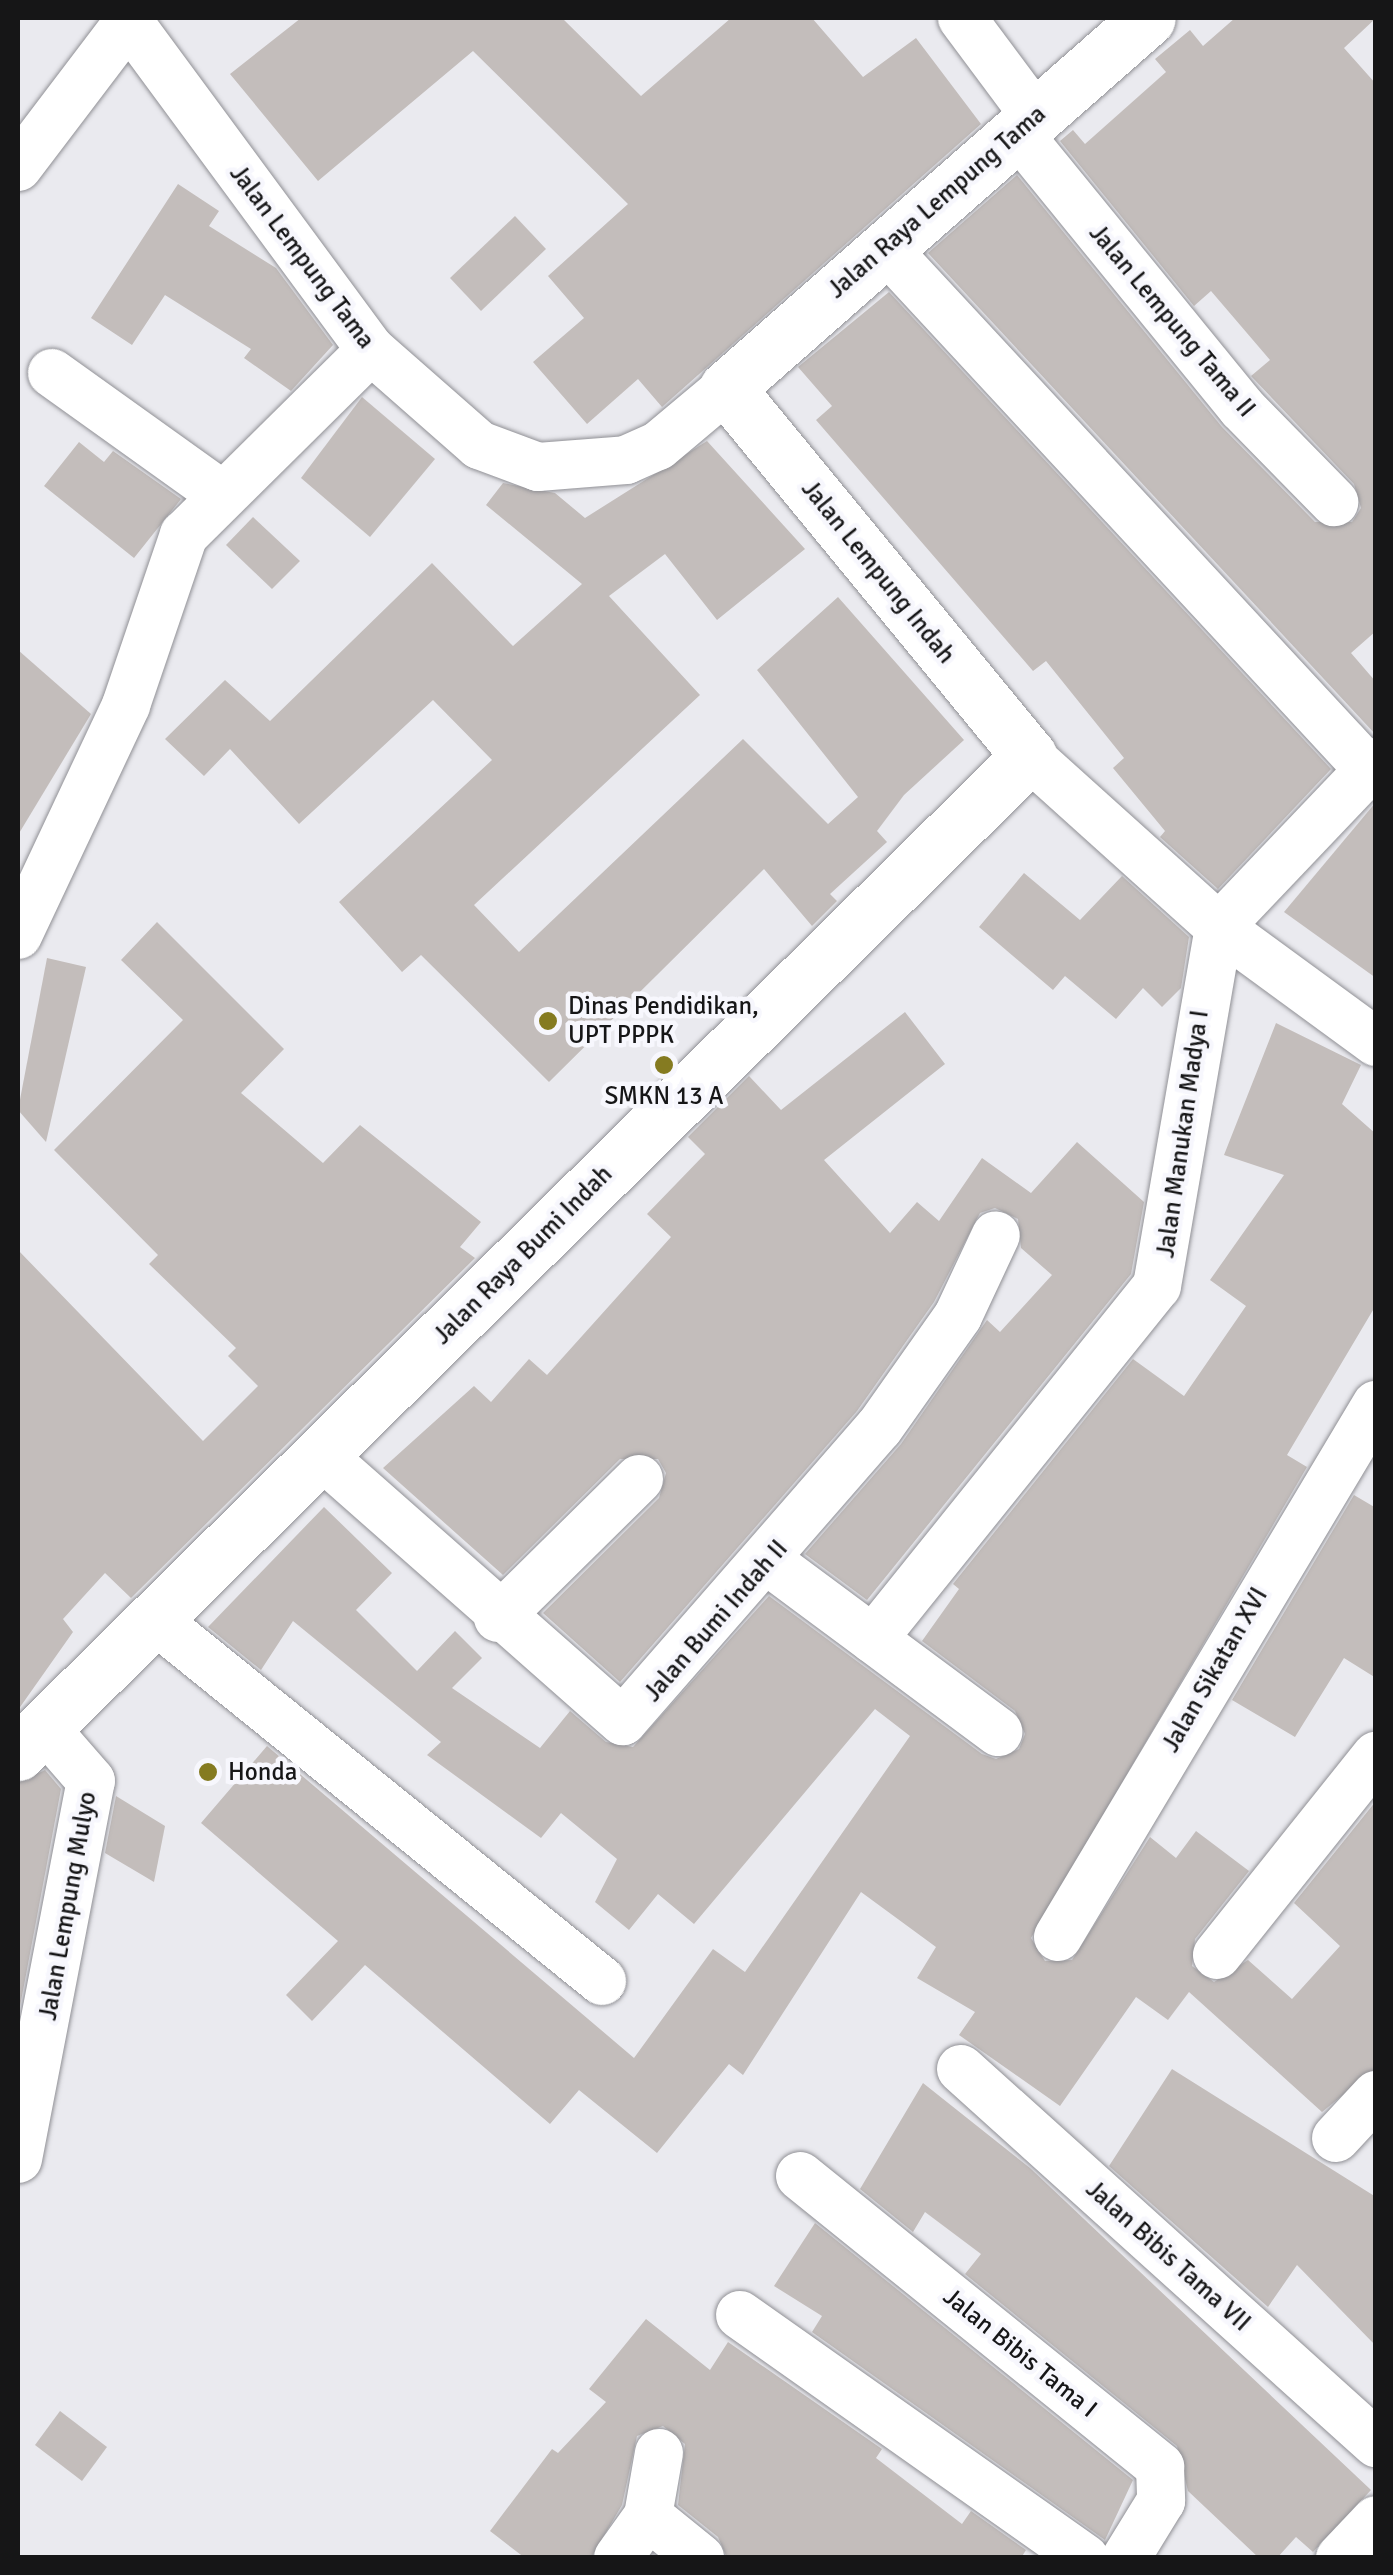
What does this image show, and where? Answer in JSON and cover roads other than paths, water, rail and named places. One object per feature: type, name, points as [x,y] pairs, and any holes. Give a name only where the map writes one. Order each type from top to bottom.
[{"type":"street","name":"Jalan Lempung Tama II","points":[[962,18],[1026,124],[1242,408],[1334,502]]},
{"type":"street","name":"Jalan Raya Lempung Tama","points":[[727,388],[1148,18]]},
{"type":"street","points":[[18,167],[128,19]]},
{"type":"street","name":"Jalan Lempung Tama","points":[[128,19],[371,350],[479,445],[538,466],[626,460],[658,446],[727,388]]},
{"type":"street","points":[[886,248],[1372,766],[1219,927]]},
{"type":"street","points":[[18,935],[126,705],[184,535],[371,350]]},
{"type":"street","points":[[52,374],[222,494]]},
{"type":"street","name":"Jalan Lempung Indah","points":[[727,388],[1029,756]]},
{"type":"street","points":[[1029,756],[1219,927],[1376,1042]]},
{"type":"street","name":"Jalan Raya Bumi Indah","points":[[27,1738],[322,1456],[1029,756]]},
{"type":"street","name":"Jalan Manukan Madya I","points":[[874,1639],[1157,1286],[1219,927]]},
{"type":"street","name":"Jalan Bumi Indah II","points":[[322,1456],[498,1618],[623,1721],[768,1562],[929,1361],[996,1234]]},
{"type":"street","name":"Jalan Sikatan XVI","points":[[1058,1937],[1376,1405]]},
{"type":"street","points":[[498,1618],[639,1479]]},
{"type":"street","points":[[768,1562],[998,1732]]},
{"type":"street","points":[[154,1620],[602,1982]]},
{"type":"street","name":"Jalan Lempung Mulyo","points":[[18,2159],[91,1781],[27,1738]]},
{"type":"street","points":[[1217,1955],[1376,1756]]},
{"type":"street","name":"Jalan Bibis Tama VII","points":[[960,2069],[1376,2443]]},
{"type":"street","points":[[1336,2138],[1376,2095]]},
{"type":"street","name":"Jalan Bibis Tama I","points":[[800,2176],[1160,2466],[1161,2501],[1126,2558]]},
{"type":"street","points":[[740,2315],[1085,2558]]},
{"type":"street","points":[[618,2558],[648,2516],[659,2453]]},
{"type":"street","points":[[648,2516],[700,2558]]},
{"type":"street","points":[[1340,2558],[1376,2520]]},
{"type":"place","name":"Dinas Pendidikan, UPT PPPK","points":[[548,1021]]},
{"type":"place","name":"SMKN 13 A","points":[[664,1065]]},
{"type":"place","name":"Honda","points":[[208,1772]]}]
